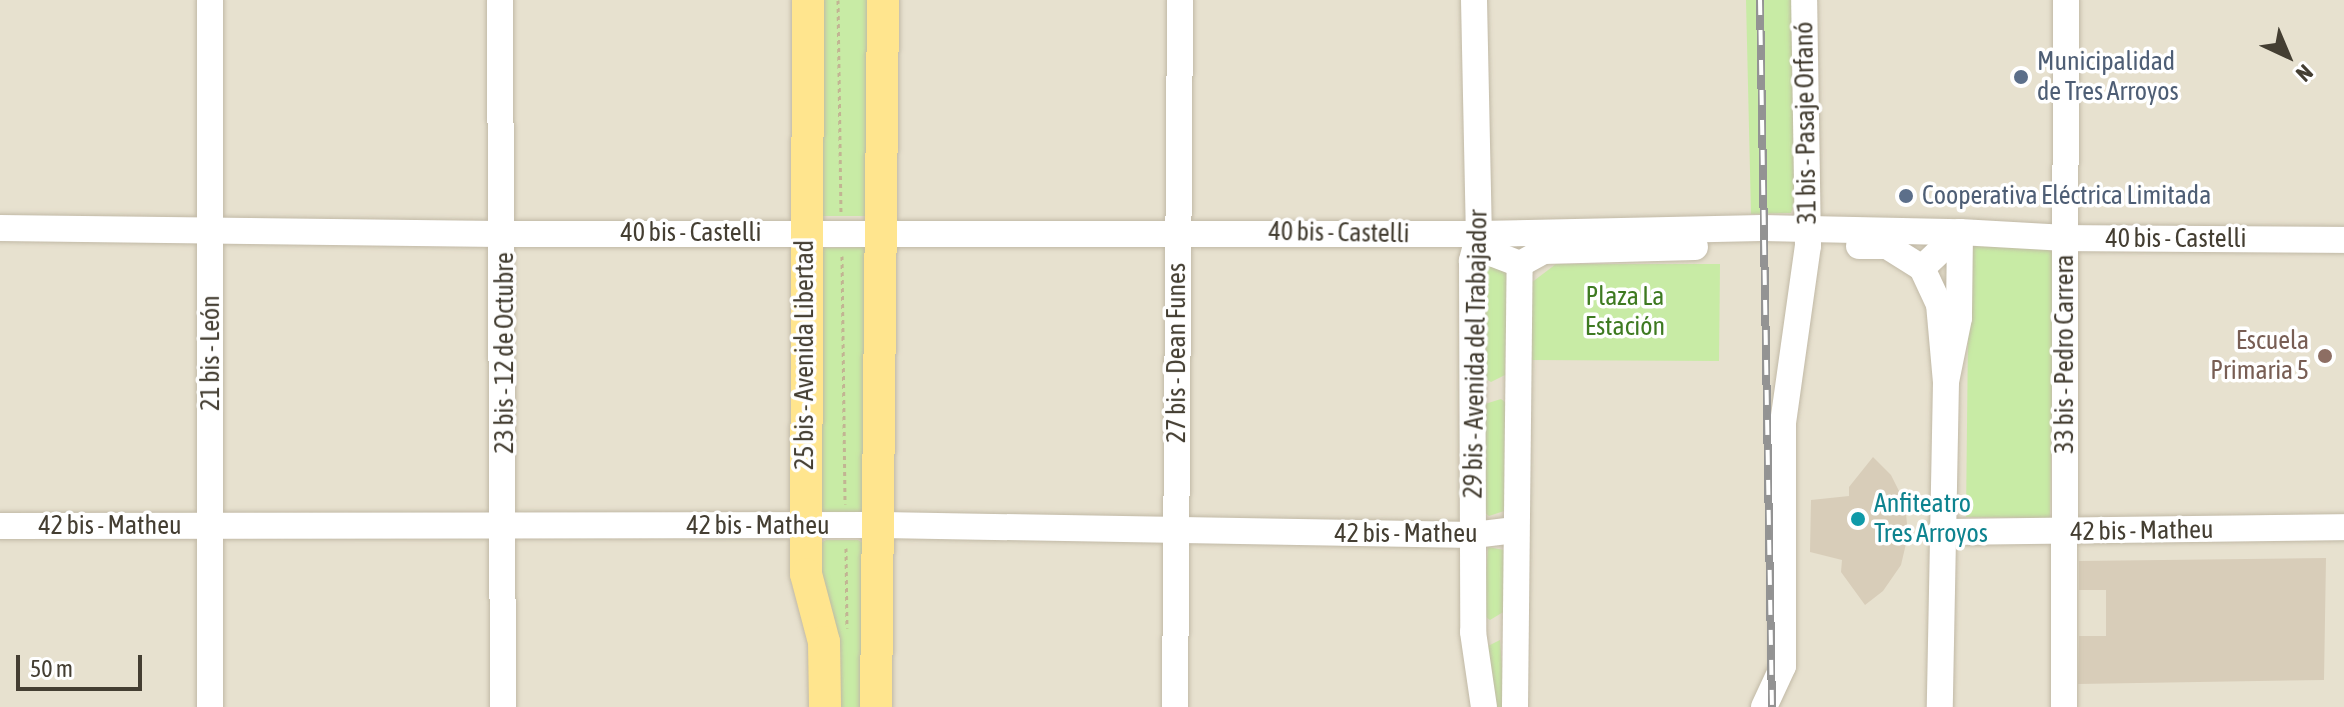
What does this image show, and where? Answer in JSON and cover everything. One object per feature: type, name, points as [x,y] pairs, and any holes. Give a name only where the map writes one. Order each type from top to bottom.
[{"type":"main road","name":"25 bis - Avenida Libertad","points":[[808,0],[806,574],[824,642],[825,707]]},
{"type":"main road","points":[[876,707],[882,525],[879,232],[883,0]]},
{"type":"street","name":"21 bis - León","points":[[210,0],[210,707]]},
{"type":"street","name":"23 bis - 12 de Octubre","points":[[500,0],[505,234],[503,707]]},
{"type":"street","name":"27 bis - Dean Funes","points":[[1175,707],[1180,0]]},
{"type":"street","name":"29 bis - Avenida del Trabajador","points":[[1474,0],[1479,234],[1472,261],[1476,391],[1473,632],[1484,707]]},
{"type":"street","name":"31 bis - Pasaje Orfanó","points":[[1764,707],[1783,666],[1783,423],[1808,237],[1804,0]]},
{"type":"street","name":"33 bis - Pedro Carrera","points":[[2064,707],[2066,0]]},
{"type":"street","name":"40 bis - Castelli","points":[[0,228],[212,228],[505,234],[1177,231],[1695,238],[1960,232],[2066,238],[2344,240]]},
{"type":"street","points":[[1940,707],[1940,532],[1946,382],[1939,304],[1922,268],[1960,232]]},
{"type":"street","points":[[1946,382],[1959,318],[1960,232]]},
{"type":"street","points":[[1479,234],[1494,254],[1520,264]]},
{"type":"street","name":"40 bis - Castelli","points":[[1808,237],[1887,246],[1922,268]]},
{"type":"street","name":"40 bis - Castelli","points":[[1520,264],[1543,251],[1695,238]]},
{"type":"street","name":"29 bis - Avenida del Trabajador","points":[[1515,707],[1516,386],[1520,264]]},
{"type":"street","points":[[1476,391],[1516,386]]},
{"type":"street","name":"42 bis - Matheu","points":[[0,526],[882,525],[1176,533],[1474,535],[1515,530]]},
{"type":"street","name":"42 bis - Matheu","points":[[1940,532],[2064,533],[2344,527]]},
{"type":"street","points":[[1473,632],[1516,625]]},
{"type":"path","points":[[838,0],[847,632]]},
{"type":"shaded area","points":[[0,0],[2344,0],[2344,707],[0,707]]},
{"type":"green space","points":[[819,0],[869,0],[865,216],[816,216]]},
{"type":"green space","points":[[1746,0],[1795,0],[1801,185],[1791,213],[1751,214]]},
{"type":"green space","points":[[1969,246],[2054,247],[2050,518],[1966,517]]},
{"type":"green space","points":[[868,247],[869,512],[820,512],[819,248]]},
{"type":"green space","points":[[1483,260],[1507,269],[1505,375],[1491,382],[1484,378]]},
{"type":"green space","name":"Plaza La Estación","points":[[1556,264],[1720,264],[1719,361],[1530,360],[1531,283]]},
{"type":"green space","points":[[1501,399],[1505,402],[1504,511],[1489,516],[1484,512],[1485,404]]},
{"type":"green space","points":[[826,540],[858,540],[866,545],[865,707],[835,707],[822,600],[821,543]]},
{"type":"green space","points":[[1488,547],[1504,550],[1505,611],[1490,620],[1483,615]]},
{"type":"green space","points":[[1500,640],[1505,707],[1494,707],[1486,647]]},
{"type":"building","name":"Anfiteatro Tres Arroyos","points":[[1873,457],[1891,475],[1905,503],[1908,535],[1901,565],[1883,591],[1865,605],[1841,572],[1842,560],[1810,552],[1811,500],[1849,496],[1849,487]]},
{"type":"building","points":[[2326,558],[2324,680],[2078,684],[2079,636],[2106,636],[2106,590],[2079,590],[2079,561]]},
{"type":"railway","points":[[1760,0],[1772,707]]},
{"type":"place","name":"Municipalidad de Tres Arroyos","points":[[2021,77]]},
{"type":"place","name":"Cooperativa Eléctrica Limitada","points":[[1906,196]]},
{"type":"place","name":"Escuela Primaria 5","points":[[2325,356]]},
{"type":"place","name":"Anfiteatro Tres Arroyos","points":[[1858,519]]}]
